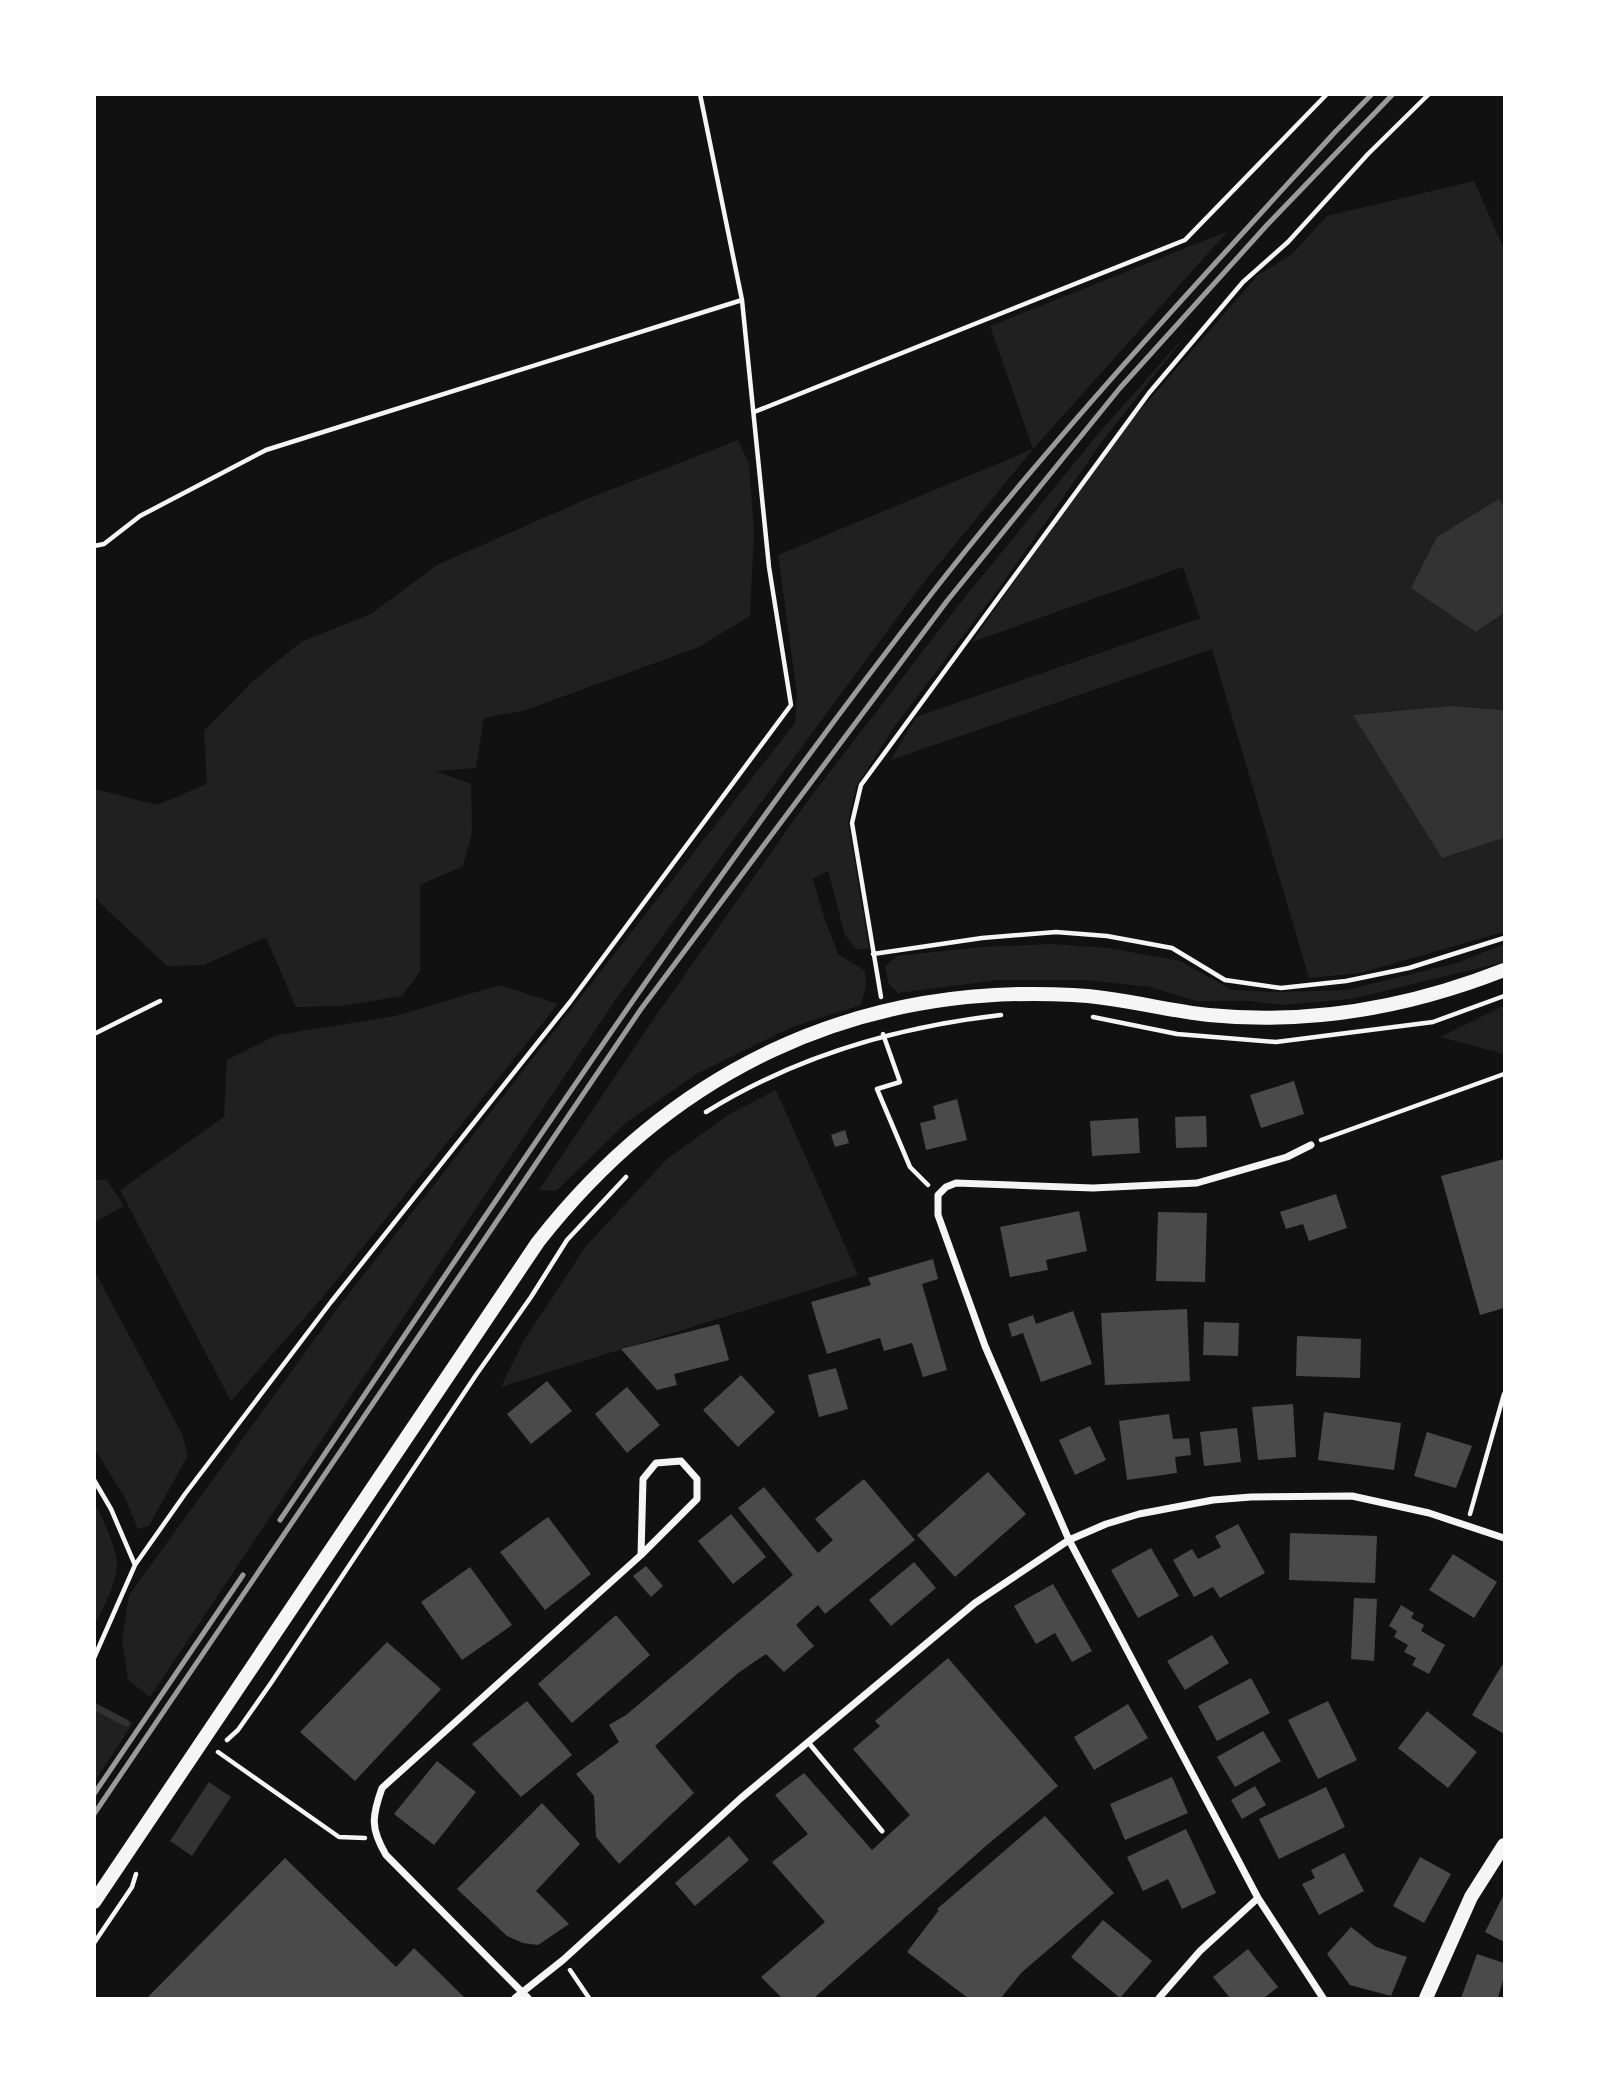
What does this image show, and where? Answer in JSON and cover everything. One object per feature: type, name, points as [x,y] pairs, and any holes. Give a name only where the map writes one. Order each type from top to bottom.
[{"type":"main road","points":[[94,1902],[537,1242],[583,1187],[643,1131],[690,1096],[751,1060],[805,1036],[883,1011],[947,999],[1044,993],[1109,998],[1208,1015],[1311,1016],[1412,1001],[1504,970]]},
{"type":"main road","points":[[1426,1998],[1471,1897],[1504,1846]]},
{"type":"street","points":[[1311,1145],[1287,1157],[1197,1183],[1093,1188],[956,1183],[946,1187],[939,1195],[938,1215],[985,1346],[1069,1540],[1258,1898],[1323,1998]]},
{"type":"street","points":[[527,1998],[386,1855],[376,1839],[372,1814],[382,1788],[641,1555],[697,1499],[697,1479],[681,1461],[656,1463],[643,1479],[641,1555]]},
{"type":"street","points":[[515,1998],[563,1960],[741,1798],[975,1603],[1069,1540],[1106,1524],[1139,1514],[1213,1500],[1352,1496],[1429,1513],[1504,1538]]},
{"type":"street","points":[[1159,1998],[1200,1951],[1258,1898]]},
{"type":"lane","points":[[808,1742],[882,1831]]},
{"type":"path","points":[[94,1658],[135,1565],[185,1494],[331,1302],[570,1002],[791,705],[769,567],[742,300],[700,94]]},
{"type":"path","points":[[754,412],[1185,240],[1327,94]]},
{"type":"path","points":[[939,1195],[910,1167],[877,1089],[900,1082],[883,1036],[883,1011],[852,823],[861,785],[1149,393],[1243,282],[1288,242],[1368,154],[1429,94]]},
{"type":"path","points":[[94,545],[104,544],[140,516],[266,450],[742,300]]},
{"type":"path","points":[[872,954],[1056,932],[1107,936],[1172,948],[1225,980],[1281,988],[1346,981],[1409,968],[1504,938]]},
{"type":"path","points":[[1088,1016],[1177,1034],[1276,1042],[1433,1022],[1504,996]]},
{"type":"path","points":[[94,1034],[160,1001]]},
{"type":"path","points":[[697,1118],[726,1100],[793,1067],[883,1036],[957,1020],[1007,1015]]},
{"type":"path","points":[[1311,1145],[1504,1074]]},
{"type":"path","points":[[226,1740],[238,1730],[271,1683],[531,1297],[566,1240],[626,1176]]},
{"type":"path","points":[[1466,1525],[1504,1394]]},
{"type":"path","points":[[94,1480],[111,1509],[135,1565]]},
{"type":"path","points":[[218,1752],[339,1837],[376,1839]]},
{"type":"path","points":[[94,1943],[132,1887],[137,1871]]},
{"type":"path","points":[[563,1960],[589,1998]]},
{"type":"shaded area","points":[[1474,181],[1504,249],[1504,506],[1499,500],[1476,632],[1504,613],[1504,710],[1452,706],[1442,858],[1504,838],[1504,932],[1360,973],[1309,978],[1212,649],[891,760],[916,717],[1200,618],[1183,567],[972,642],[1110,445],[1257,276],[1292,254],[1327,216]]},
{"type":"shaded area","points":[[1228,231],[1034,448],[916,592],[616,999],[150,1697],[128,1680],[122,1640],[129,1595],[336,1310],[795,723],[797,694],[778,555],[1033,449],[990,326]]},
{"type":"shaded area","points":[[1191,329],[1104,439],[1003,583],[892,730],[856,787],[848,822],[869,949],[856,949],[845,935],[828,871],[813,879],[838,954],[865,971],[866,986],[861,1005],[792,1027],[698,1073],[627,1122],[556,1191],[539,1190],[657,1014],[809,799],[957,607],[1098,434]]},
{"type":"shaded area","points":[[738,440],[749,464],[754,531],[750,616],[699,647],[523,711],[484,718],[476,768],[435,771],[471,784],[472,833],[463,866],[420,885],[420,972],[402,996],[341,1006],[296,1007],[266,937],[204,965],[167,966],[100,903],[94,894],[95,789],[157,805],[207,784],[204,731],[252,682],[301,642],[371,614],[437,565],[582,501]]},
{"type":"shaded area","points":[[1499,499],[1504,506],[1504,613],[1476,632],[1411,588],[1437,537]]},
{"type":"shaded area","points":[[1452,706],[1504,710],[1504,838],[1442,858],[1353,715]]},
{"type":"shaded area","points":[[1051,944],[1108,948],[1180,961],[1232,990],[1281,992],[1346,990],[1457,963],[1504,944],[1504,962],[1351,999],[1283,1005],[1250,1001],[1196,1001],[1150,987],[1085,980],[999,980],[898,993],[889,984],[885,967],[896,956],[982,947]]},
{"type":"shaded area","points":[[500,985],[558,1004],[323,1297],[231,1401],[120,1190],[224,1117],[227,1060],[277,1035],[395,1016]]},
{"type":"shaded area","points":[[1504,1005],[1504,1054],[1440,1037],[1499,1008]]},
{"type":"shaded area","points":[[776,1090],[858,1275],[501,1387],[524,1340],[586,1246],[667,1159],[731,1113]]},
{"type":"shaded area","points":[[95,1180],[107,1180],[124,1206],[95,1222]]},
{"type":"shaded area","points":[[95,1272],[182,1434],[188,1455],[149,1526],[138,1529],[125,1498],[95,1449]]},
{"type":"shaded area","points":[[94,1503],[109,1534],[117,1560],[112,1588],[95,1624]]},
{"type":"shaded area","points":[[95,1704],[133,1723],[95,1781]]},
{"type":"shaded area","points":[[209,1782],[231,1797],[192,1856],[170,1841]]},
{"type":"building","points":[[1294,1081],[1304,1114],[1261,1128],[1250,1095]]},
{"type":"building","points":[[957,1099],[967,1140],[926,1150],[920,1123],[936,1119],[933,1106]]},
{"type":"building","points":[[1206,1116],[1207,1147],[1176,1148],[1175,1117]]},
{"type":"building","points":[[1138,1118],[1140,1153],[1092,1156],[1090,1121]]},
{"type":"building","points":[[845,1130],[849,1143],[835,1147],[831,1135]]},
{"type":"building","points":[[1504,1159],[1504,1308],[1480,1315],[1441,1176]]},
{"type":"building","points":[[1336,1194],[1347,1228],[1309,1241],[1303,1224],[1286,1229],[1280,1212]]},
{"type":"building","points":[[1079,1211],[1087,1251],[1046,1260],[1048,1270],[1010,1277],[1000,1227]]},
{"type":"building","points":[[1158,1212],[1207,1213],[1205,1282],[1156,1281]]},
{"type":"building","points":[[933,1259],[938,1279],[922,1284],[947,1370],[923,1377],[912,1343],[884,1351],[880,1338],[827,1354],[811,1302],[871,1285],[868,1278]]},
{"type":"building","points":[[1187,1309],[1190,1381],[1105,1385],[1101,1313]]},
{"type":"building","points":[[1073,1311],[1092,1364],[1041,1382],[1023,1333],[1012,1337],[1008,1324],[1033,1315],[1036,1324]]},
{"type":"building","points":[[1204,1322],[1239,1323],[1238,1356],[1203,1355]]},
{"type":"building","points":[[719,1324],[729,1360],[674,1374],[677,1385],[657,1390],[621,1349]]},
{"type":"building","points":[[1297,1336],[1361,1339],[1360,1378],[1296,1376]]},
{"type":"building","points":[[836,1368],[848,1409],[819,1417],[808,1375]]},
{"type":"building","points":[[741,1375],[775,1412],[738,1447],[703,1410]]},
{"type":"building","points":[[547,1381],[572,1411],[531,1444],[507,1414]]},
{"type":"building","points":[[627,1387],[660,1425],[627,1453],[595,1414]]},
{"type":"building","points":[[1293,1404],[1296,1457],[1258,1460],[1252,1407]]},
{"type":"building","points":[[1324,1412],[1401,1423],[1394,1470],[1318,1460]]},
{"type":"building","points":[[1169,1414],[1173,1439],[1189,1438],[1191,1455],[1175,1457],[1177,1473],[1127,1480],[1119,1421]]},
{"type":"building","points":[[1090,1426],[1106,1460],[1075,1475],[1059,1440]]},
{"type":"building","points":[[1237,1428],[1241,1462],[1204,1466],[1200,1432]]},
{"type":"building","points":[[1427,1432],[1472,1446],[1456,1488],[1414,1476]]},
{"type":"building","points":[[988,1472],[1026,1514],[955,1577],[917,1535]]},
{"type":"building","points":[[864,1479],[915,1540],[825,1614],[818,1605],[796,1625],[814,1646],[784,1672],[766,1654],[738,1673],[655,1746],[694,1793],[619,1864],[596,1837],[594,1796],[576,1774],[619,1742],[609,1725],[626,1715],[793,1575],[738,1508],[764,1487],[818,1553],[833,1540],[815,1519]]},
{"type":"building","points":[[731,1514],[766,1557],[733,1584],[698,1541]]},
{"type":"building","points":[[548,1517],[591,1574],[545,1610],[500,1552]]},
{"type":"building","points":[[1238,1524],[1265,1573],[1220,1598],[1213,1587],[1194,1597],[1173,1560],[1192,1549],[1198,1559],[1221,1547],[1215,1536]]},
{"type":"building","points":[[1290,1533],[1377,1536],[1375,1583],[1289,1580]]},
{"type":"building","points":[[1151,1548],[1179,1596],[1138,1618],[1111,1570]]},
{"type":"building","points":[[1453,1554],[1497,1582],[1474,1618],[1429,1590]]},
{"type":"building","points":[[914,1562],[936,1588],[891,1626],[869,1600]]},
{"type":"building","points":[[646,1566],[663,1586],[651,1597],[633,1576]]},
{"type":"building","points":[[470,1567],[512,1625],[462,1660],[421,1602]]},
{"type":"building","points":[[1053,1584],[1092,1651],[1072,1662],[1055,1633],[1036,1644],[1014,1606]]},
{"type":"building","points":[[1354,1598],[1377,1599],[1374,1661],[1351,1659]]},
{"type":"building","points":[[1401,1605],[1414,1613],[1411,1618],[1424,1625],[1421,1631],[1445,1645],[1429,1674],[1412,1665],[1416,1658],[1404,1652],[1408,1645],[1394,1637],[1397,1631],[1389,1626]]},
{"type":"building","points":[[616,1615],[650,1655],[572,1723],[538,1684]]},
{"type":"building","points":[[1212,1635],[1229,1663],[1185,1690],[1167,1661]]},
{"type":"building","points":[[387,1642],[441,1689],[355,1781],[300,1732]]},
{"type":"building","points":[[948,1658],[1058,1786],[814,1998],[782,1998],[761,1977],[825,1922],[772,1862],[808,1834],[775,1795],[804,1773],[872,1850],[910,1815],[853,1749],[880,1726],[875,1721]]},
{"type":"building","points":[[1502,1665],[1504,1666],[1504,1734],[1472,1715]]},
{"type":"building","points":[[1251,1678],[1270,1713],[1217,1741],[1198,1706]]},
{"type":"building","points":[[527,1701],[572,1755],[521,1797],[472,1744]]},
{"type":"building","points":[[1328,1701],[1357,1760],[1318,1779],[1288,1720]]},
{"type":"building","points":[[1128,1704],[1148,1738],[1094,1770],[1074,1737]]},
{"type":"building","points":[[1427,1711],[1477,1752],[1448,1788],[1398,1748]]},
{"type":"building","points":[[1263,1731],[1281,1761],[1235,1787],[1217,1757]]},
{"type":"building","points":[[437,1761],[476,1792],[434,1845],[394,1814]]},
{"type":"building","points":[[1172,1777],[1188,1813],[1125,1840],[1110,1804]]},
{"type":"building","points":[[1255,1786],[1266,1805],[1242,1819],[1231,1800]]},
{"type":"building","points":[[1326,1787],[1345,1827],[1279,1859],[1259,1819]]},
{"type":"building","points":[[542,1803],[580,1844],[536,1891],[569,1924],[538,1945],[523,1943],[507,1936],[457,1889]]},
{"type":"building","points":[[1045,1816],[1114,1893],[1021,1973],[1001,1998],[968,1998],[907,1952],[939,1910],[937,1909]]},
{"type":"building","points":[[1186,1829],[1216,1893],[1182,1909],[1168,1879],[1143,1891],[1127,1857]]},
{"type":"building","points":[[729,1836],[749,1860],[695,1906],[675,1883]]},
{"type":"building","points":[[1344,1853],[1364,1891],[1319,1915],[1302,1884],[1315,1878],[1311,1870]]},
{"type":"building","points":[[1420,1857],[1451,1874],[1424,1923],[1393,1906]]},
{"type":"building","points":[[285,1858],[396,1967],[414,1948],[465,1998],[147,1998]]},
{"type":"building","points":[[1504,1894],[1504,1942],[1485,1932]]},
{"type":"building","points":[[1103,1920],[1152,1961],[1120,1998],[1071,1957]]},
{"type":"building","points":[[1351,1927],[1376,1947],[1407,1957],[1391,1996],[1350,1985],[1327,1954]]},
{"type":"building","points":[[1248,1949],[1278,1987],[1264,1998],[1230,1998],[1213,1977]]},
{"type":"building","points":[[1477,1954],[1504,1963],[1504,1976],[1498,1998],[1461,1998]]},
{"type":"waterway","points":[[94,1706],[126,1723]]},
{"type":"railway","points":[[280,1520],[679,935],[932,593],[1029,474],[1130,358],[1372,94]]},
{"type":"railway","points":[[94,1814],[641,1009],[947,601],[1120,388],[1267,225],[1393,94]]},
{"type":"railway","points":[[94,1794],[243,1575]]}]
